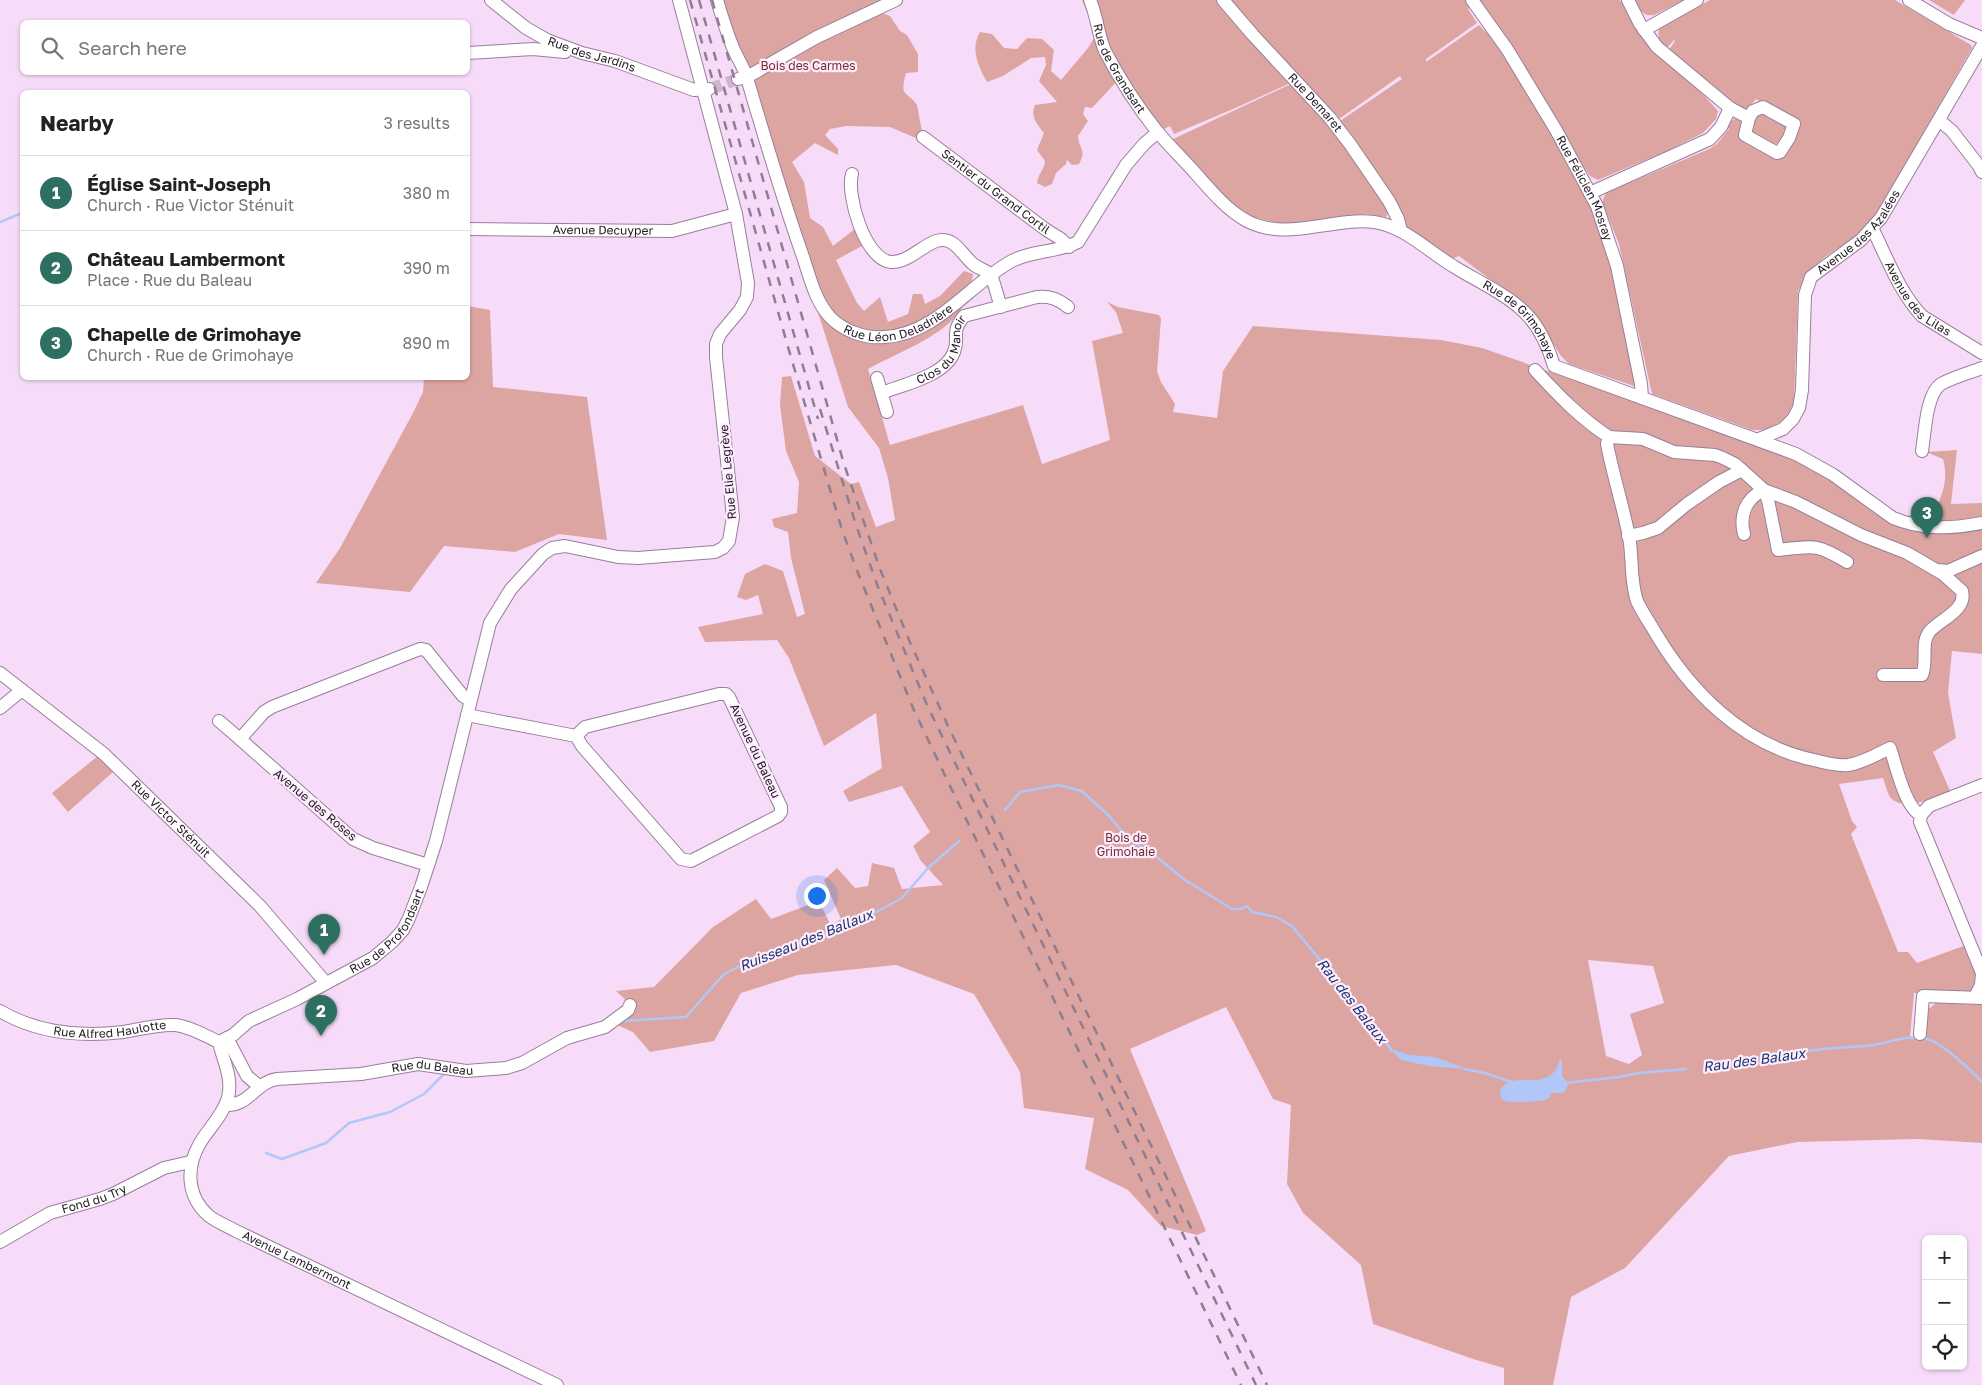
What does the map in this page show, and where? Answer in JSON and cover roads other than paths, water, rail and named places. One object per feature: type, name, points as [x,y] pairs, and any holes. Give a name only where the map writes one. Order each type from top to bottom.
[{"type":"street","name":"Rue des Jardins","points":[[491,0],[538,36],[582,53],[620,63],[707,94]]},
{"type":"street","name":"Rue Elie Legrève","points":[[459,744],[490,623],[511,589],[543,554],[552,548],[565,546],[638,558],[715,552],[723,548],[729,541],[733,517],[716,344],[720,334],[740,310],[747,297],[748,283],[736,214],[707,94],[679,0]]},
{"type":"street","name":"Rue Léon Deladrière","points":[[717,0],[816,294],[830,316],[840,326],[854,333],[870,337],[885,338],[903,335],[934,320],[990,275],[1011,261],[1021,257],[1069,247]]},
{"type":"street","points":[[742,78],[817,37],[896,0]]},
{"type":"street","name":"Rue de Grandsart","points":[[1090,0],[1105,50],[1158,132]]},
{"type":"street","name":"Rue Demaret","points":[[1223,0],[1335,124],[1374,178],[1395,214],[1395,228]]},
{"type":"street","name":"Rue Félicien Mosray","points":[[1472,0],[1507,49],[1556,130],[1602,219],[1617,266],[1641,384],[1642,398]]},
{"type":"street","points":[[1628,0],[1644,30],[1657,47],[1730,108],[1749,118]]},
{"type":"street","points":[[1644,30],[1697,0]]},
{"type":"street","points":[[1909,0],[1949,24],[1982,38]]},
{"type":"street","points":[[470,54],[532,49],[582,53]]},
{"type":"street","name":"Avenue des Azalées","points":[[1783,448],[1784,430],[1793,419],[1801,400],[1805,295],[1811,278],[1861,240],[1881,218],[1981,51]]},
{"type":"street","points":[[1590,193],[1710,139],[1721,127],[1730,108]]},
{"type":"street","points":[[1939,120],[1952,131],[1982,172]]},
{"type":"street","points":[[1069,247],[1081,239],[1132,156],[1158,132]]},
{"type":"street","name":"Rue de Grimohaye","points":[[1158,132],[1224,204],[1248,222],[1267,228],[1285,230],[1365,222],[1395,228],[1521,308],[1536,328],[1551,355],[1554,366],[1783,448],[1832,474],[1880,509],[1900,521],[1928,528],[1982,523]]},
{"type":"street","name":"Sentier du Grand Cortil","points":[[923,137],[1061,239],[1069,247]]},
{"type":"street","points":[[852,174],[850,188],[853,206],[866,239],[879,257],[886,261],[897,262],[934,242],[944,240],[953,243],[972,263],[990,275],[1001,307]]},
{"type":"street","name":"Avenue Decuyper","points":[[470,229],[672,231],[736,214]]},
{"type":"street","name":"Avenue des Lilas","points":[[1872,228],[1905,295],[1916,310],[1922,316],[1982,354]]},
{"type":"street","name":"Clos du Manoir","points":[[882,393],[938,372],[948,364],[956,346],[957,325],[964,316],[1037,296],[1048,296],[1068,307]]},
{"type":"street","points":[[1922,450],[1930,403],[1935,390],[1942,384],[1982,368]]},
{"type":"street","points":[[1535,370],[1570,407],[1593,426],[1609,436],[1642,439],[1674,452],[1723,458],[1742,470],[1764,490],[1796,502],[1861,535],[1907,553],[1936,570],[1962,590],[1964,596],[1955,611],[1929,632],[1925,646],[1926,659],[1922,675],[1883,675]]},
{"type":"street","points":[[877,378],[887,412]]},
{"type":"street","points":[[1759,439],[1784,430]]},
{"type":"street","points":[[1609,436],[1607,444],[1628,536],[1637,601],[1664,648],[1680,670],[1706,700],[1736,726],[1781,750],[1800,757],[1849,765],[1864,761],[1890,748],[1909,803],[1915,812],[1921,815]]},
{"type":"street","points":[[1628,536],[1658,528],[1687,504],[1719,482],[1742,470]]},
{"type":"street","points":[[1744,534],[1742,520],[1747,505],[1754,494],[1764,490]]},
{"type":"street","points":[[1764,490],[1768,500],[1778,550],[1814,546],[1827,550],[1847,562]]},
{"type":"street","points":[[1936,570],[1948,571],[1982,556]]},
{"type":"street","points":[[240,739],[268,710],[347,677],[423,649],[429,653],[464,696],[470,700]]},
{"type":"street","name":"Rue Victor Sténuit","points":[[0,673],[98,749],[265,911],[326,983]]},
{"type":"street","points":[[0,708],[22,690]]},
{"type":"street","name":"Avenue du Baleau","points":[[726,694],[781,807],[781,812],[778,816],[761,825],[691,861],[686,861],[674,852],[576,736],[585,727],[726,694]]},
{"type":"street","points":[[466,715],[576,736]]},
{"type":"street","name":"Avenue des Roses","points":[[219,721],[353,839],[373,848],[428,865]]},
{"type":"street","name":"Rue de Profondsart","points":[[223,1040],[249,1022],[297,999],[372,958],[397,936],[411,914],[428,865],[441,822],[459,744]]},
{"type":"street","points":[[1920,1034],[1923,996],[1979,998],[1982,973],[1922,829],[1921,815],[1929,806],[1982,785]]},
{"type":"street","name":"Rue du Baleau","points":[[226,1105],[233,1105],[245,1100],[259,1086],[271,1080],[361,1074],[418,1064],[466,1070],[506,1068],[522,1063],[573,1036],[605,1027],[628,1010],[630,1004]]},
{"type":"street","name":"Rue Alfred Haulotte","points":[[0,1011],[33,1026],[61,1032],[108,1034],[176,1025],[223,1040]]},
{"type":"street","points":[[223,1040],[247,1076],[259,1086]]},
{"type":"street","points":[[190,1162],[226,1105],[229,1085],[223,1040]]},
{"type":"street","name":"Fond du Try","points":[[0,1242],[50,1213],[113,1194],[164,1168],[190,1162]]},
{"type":"street","name":"Avenue Lambermont","points":[[190,1162],[190,1179],[194,1194],[202,1209],[214,1219],[550,1383]]},
{"type":"water","points":[[1390,1049],[1410,1055],[1435,1057],[1467,1069],[1429,1066],[1401,1060]]},
{"type":"water","points":[[1560,1059],[1562,1061],[1562,1076],[1568,1083],[1563,1093],[1552,1093],[1548,1099],[1534,1101],[1508,1102],[1502,1098],[1500,1091],[1505,1085],[1517,1080],[1540,1080],[1547,1078],[1556,1070]]},
{"type":"waterway","points":[[0,222],[20,214]]},
{"type":"waterway","name":"Rau des Balaux","points":[[1005,810],[1020,792],[1059,785],[1082,791],[1108,815],[1128,838],[1158,858],[1185,880],[1232,909],[1241,909],[1247,906],[1252,912],[1276,917],[1292,926],[1370,1020],[1392,1051]]},
{"type":"waterway","name":"Ruisseau des Ballaux","points":[[623,1021],[686,1017],[724,974],[769,952],[821,937],[854,924],[902,898],[928,868],[959,841]]},
{"type":"waterway","name":"Rau des Balaux","points":[[1808,1051],[1874,1045],[1914,1037],[1927,1039],[1948,1051],[1982,1082]]},
{"type":"waterway","name":"Rau des Balaux","points":[[1738,1060],[1768,1056]]},
{"type":"waterway","name":"Rau des Balaux","points":[[1464,1069],[1485,1073],[1514,1083]]},
{"type":"waterway","name":"Rau des Balaux","points":[[1565,1083],[1686,1069]]},
{"type":"waterway","name":"Ruisseau des Ballaux","points":[[266,1153],[282,1159],[326,1143],[349,1123],[390,1112],[424,1094],[446,1072]]},
{"type":"tunnel","points":[[710,89],[738,79]]},
{"type":"railway","points":[[690,0],[788,347],[842,530],[858,573],[913,708],[1241,1385]]},
{"type":"railway","points":[[699,0],[818,419]]},
{"type":"railway","points":[[712,0],[844,464],[880,569],[909,640],[948,726],[1267,1385]]},
{"type":"railway","points":[[820,409],[856,525],[878,587],[927,705],[1256,1385]]},
{"type":"place","name":"Chapelle de Grimohaye","points":[[1927,538]]},
{"type":"place","name":"Église Saint-Joseph","points":[[324,955]]},
{"type":"place","name":"Château Lambermont","points":[[321,1036]]},
{"type":"park label","name":"Bois des Carmes","points":[[808,66]]},
{"type":"park label","name":"Bois de Grimohaie","points":[[1126,845]]}]
